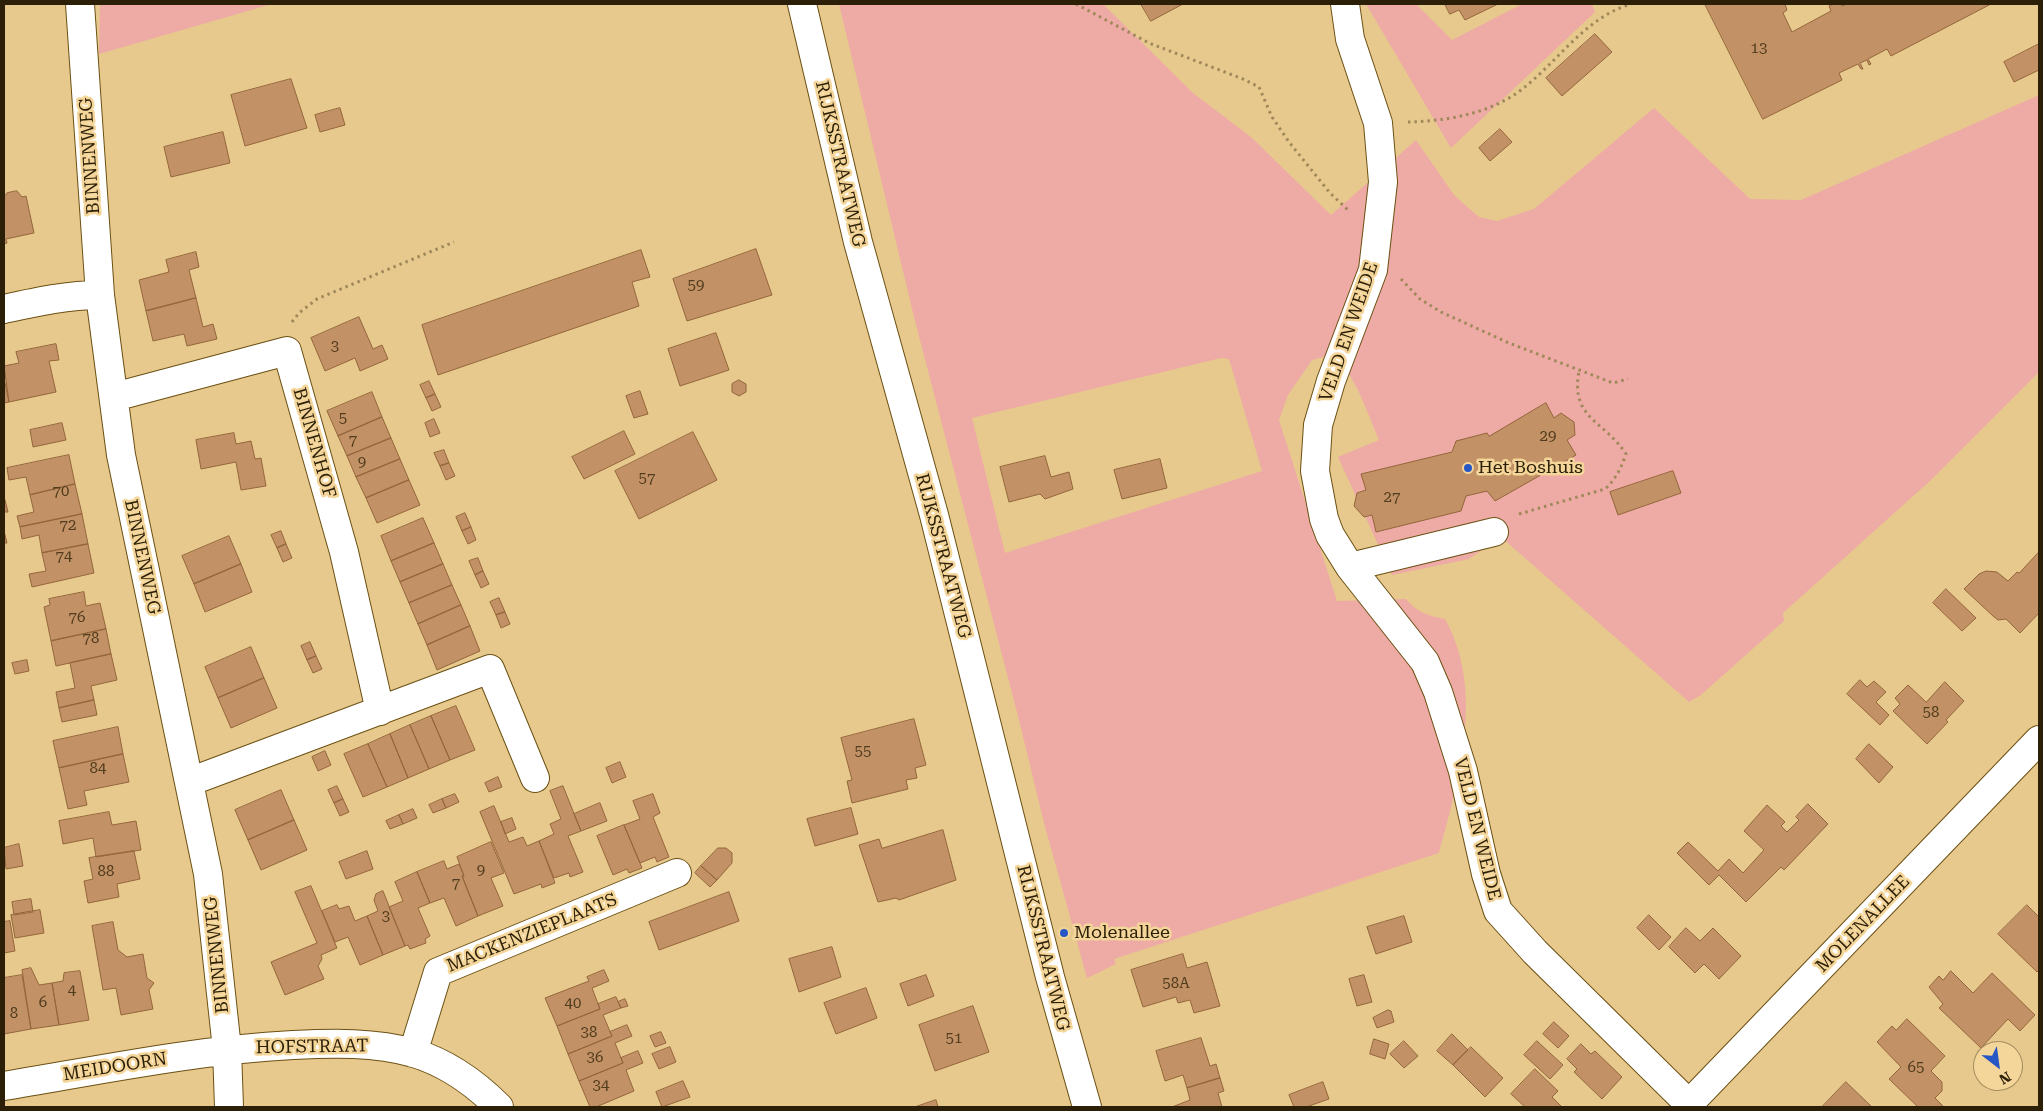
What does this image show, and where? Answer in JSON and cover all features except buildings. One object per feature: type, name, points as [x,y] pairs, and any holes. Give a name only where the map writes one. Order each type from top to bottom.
[{"type":"street","name":"BINNENWEG","points":[[80,4],[100,295],[121,454],[208,874],[227,1049],[229,1107]]},
{"type":"street","name":"RIJKSSTRAATWEG","points":[[802,4],[858,242],[934,516],[1048,967],[1087,1107]]},
{"type":"street","name":"VELD EN WEIDE","points":[[1345,4],[1350,39],[1378,122],[1383,182],[1373,270],[1361,306],[1331,381],[1318,425],[1314,471],[1324,519],[1330,535],[1350,567],[1426,662],[1438,692],[1463,771],[1486,874],[1498,911],[1530,947],[1688,1106]]},
{"type":"street","points":[[4,309],[62,297],[100,295]]},
{"type":"street","points":[[114,397],[287,351]]},
{"type":"street","name":"BINNENHOF","points":[[287,351],[342,543],[380,710]]},
{"type":"street","points":[[1350,567],[1494,532]]},
{"type":"street","points":[[189,782],[490,669],[535,778]]},
{"type":"street","name":"MOLENALLEE","points":[[1688,1106],[2039,740]]},
{"type":"street","name":"MACKENZIEPLAATS","points":[[413,1053],[438,972],[677,873]]},
{"type":"street","name":"HOFSTRAAT","points":[[227,1049],[336,1043],[374,1045],[413,1053],[459,1074],[499,1107]]},
{"type":"street","name":"MEIDOORN","points":[[4,1086],[227,1049]]},
{"type":"path","points":[[1076,4],[1149,42],[1259,87],[1272,117],[1289,142],[1330,193],[1377,244],[1420,299],[1441,312],[1579,371],[1612,383],[1628,379]]},
{"type":"path","points":[[1378,122],[1456,117],[1490,107],[1520,90],[1588,27],[1610,13],[1631,4]]},
{"type":"path","points":[[287,351],[289,326],[299,313],[317,299],[454,242]]},
{"type":"path","points":[[1494,532],[1496,520],[1596,493],[1605,489],[1615,480],[1626,454],[1620,444],[1588,415],[1579,401],[1576,389],[1579,371]]},
{"type":"shaded area","points":[[100,4],[272,4],[99,54]]},
{"type":"shaded area","points":[[839,4],[1103,4],[1193,93],[1251,137],[1331,215],[1416,140],[1454,195],[1479,217],[1497,221],[1534,209],[1654,108],[1750,199],[1801,200],[2039,95],[2039,372],[1931,480],[1783,613],[1784,621],[1701,695],[1689,702],[1501,537],[1469,559],[1392,575],[1338,457],[1379,440],[1354,382],[1340,362],[1332,355],[1312,360],[1288,395],[1279,420],[1337,601],[1406,599],[1423,613],[1445,619],[1457,646],[1464,675],[1465,735],[1454,796],[1439,853],[1114,959],[1116,964],[1087,978],[1044,823],[914,317]],"holes":[[[1221,358],[1229,359],[1262,471],[1005,553],[972,418]]]},
{"type":"shaded area","points":[[1366,4],[1416,4],[1452,40],[1522,4],[1592,4],[1595,12],[1451,148]]},
{"type":"place","name":"Het Boshuis","points":[[1468,468]]},
{"type":"place","name":"Molenallee","points":[[1064,933]]}]
